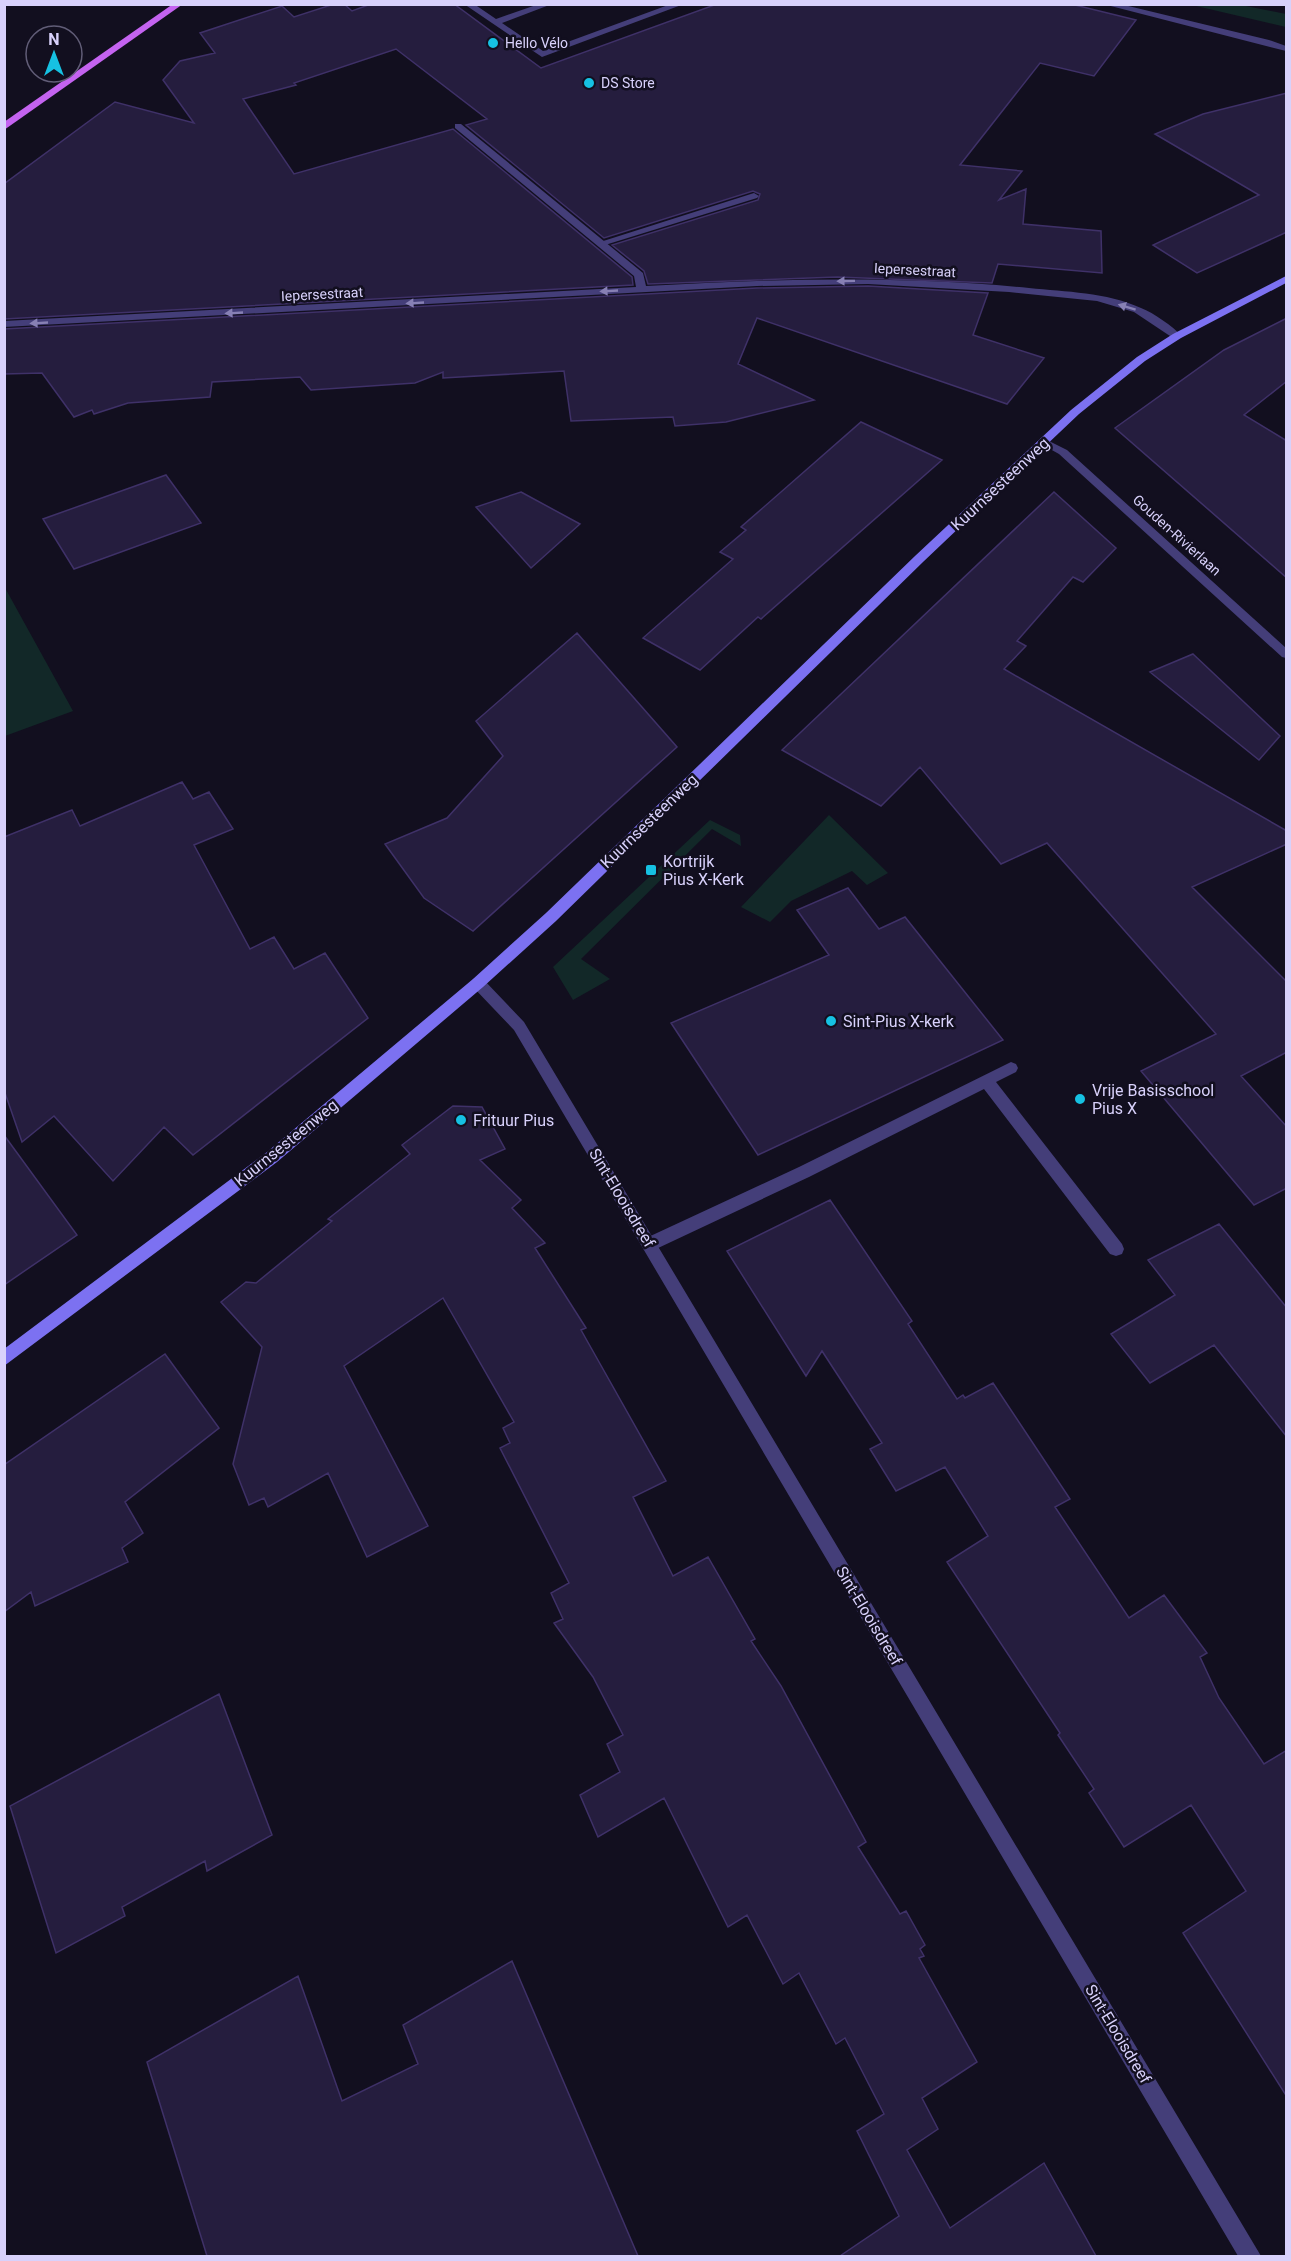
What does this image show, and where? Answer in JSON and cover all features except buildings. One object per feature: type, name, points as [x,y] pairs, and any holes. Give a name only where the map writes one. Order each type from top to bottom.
[{"type":"main road","points":[[4,127],[179,4]]},
{"type":"street","points":[[468,4],[542,54],[680,4]]},
{"type":"street","points":[[496,22],[548,4]]},
{"type":"street","points":[[640,4],[654,14]]},
{"type":"street","points":[[1107,4],[1287,49]]},
{"type":"street","points":[[459,126],[639,275],[642,289]]},
{"type":"street","points":[[602,243],[754,196]]},
{"type":"street","name":"Kuurnsesteenweg","points":[[4,1359],[272,1157],[478,983],[551,916],[919,559],[1075,412],[1141,359],[1177,336],[1287,279]]},
{"type":"street","name":"Iepersestraat","points":[[4,324],[757,283],[868,281],[1010,289],[1098,298],[1138,310],[1177,336]]},
{"type":"street","name":"Gouden-Rivierlaan","points":[[1045,442],[1063,452],[1287,654]]},
{"type":"street","name":"Sint-Elooisdreef","points":[[478,983],[519,1026],[1250,2256]]},
{"type":"street","points":[[650,1245],[804,1172],[1011,1068]]},
{"type":"street","points":[[986,1080],[1116,1249]]},
{"type":"green space","points":[[1192,5],[1241,5],[1286,14],[1286,27]]},
{"type":"green space","points":[[4,586],[73,711],[5,736],[4,736]]},
{"type":"green space","points":[[829,815],[888,873],[867,885],[852,871],[791,901],[770,922],[741,907]]},
{"type":"green space","points":[[710,820],[740,835],[741,846],[712,829],[581,959],[610,979],[573,1000],[553,967]]},
{"type":"place","name":"Hello Vélo","points":[[493,43]]},
{"type":"place","name":"DS Store","points":[[589,83]]},
{"type":"place","name":"Kortrijk Pius X-Kerk","points":[[651,870]]},
{"type":"place","name":"Sint-Pius X-kerk","points":[[831,1021]]},
{"type":"place","name":"Vrije Basisschool Pius X","points":[[1080,1099]]},
{"type":"place","name":"Frituur Pius","points":[[461,1120]]}]
